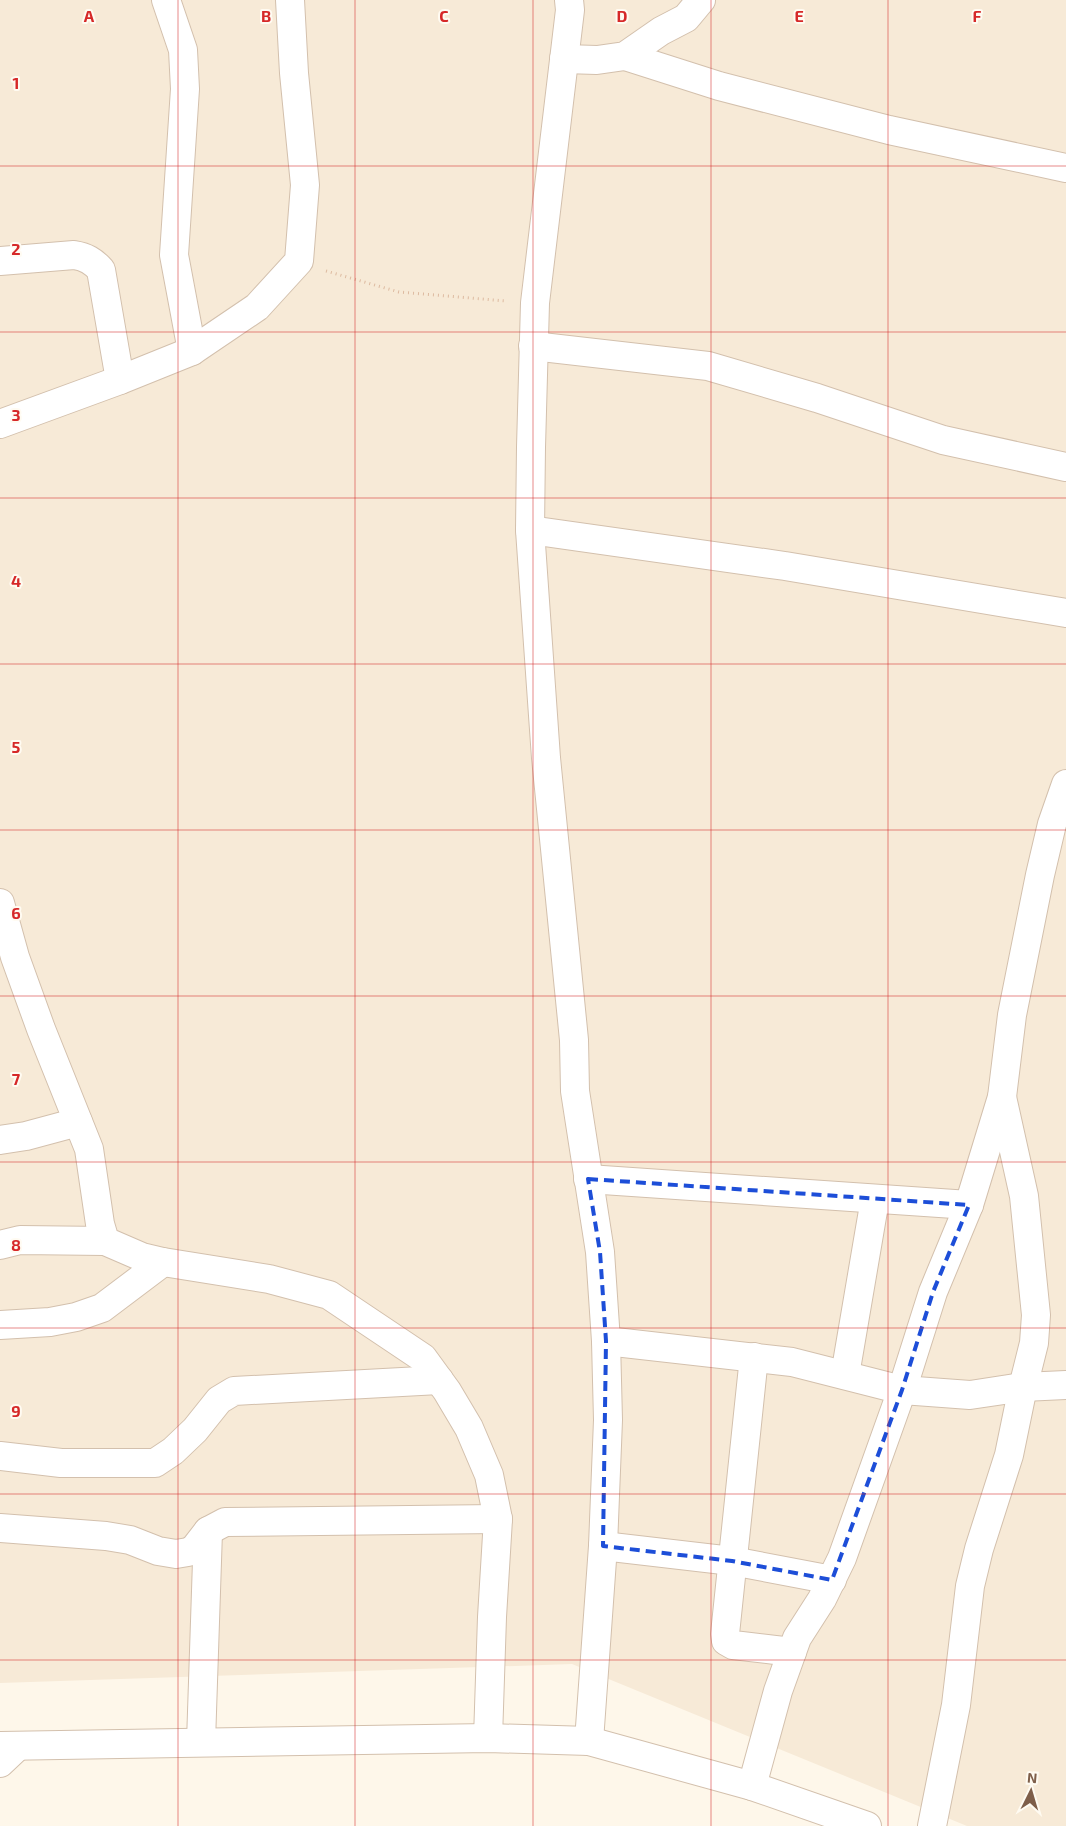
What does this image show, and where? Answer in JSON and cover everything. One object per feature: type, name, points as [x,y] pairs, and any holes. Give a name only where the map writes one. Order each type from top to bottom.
[{"type":"street","points":[[166,0],[183,50],[186,89],[174,255],[192,351]]},
{"type":"street","points":[[0,424],[120,380],[192,351],[257,307],[299,260],[306,185],[294,73],[290,0]]},
{"type":"street","points":[[569,0],[570,10],[535,303],[530,530],[546,758],[574,1040],[575,1091],[600,1252],[606,1341],[608,1420],[603,1546],[589,1741]]},
{"type":"street","points":[[625,56],[661,31],[686,18],[701,0]]},
{"type":"street","points":[[564,59],[597,60],[625,56],[719,86],[889,130],[1066,168]]},
{"type":"street","points":[[0,261],[74,255],[84,256],[94,262],[102,270],[120,380]]},
{"type":"street","points":[[533,346],[708,366],[817,398],[943,440],[1066,467]]},
{"type":"street","points":[[530,530],[785,566],[1066,613]]},
{"type":"street","points":[[752,1786],[778,1691],[797,1638],[832,1580],[854,1526],[883,1439],[902,1390],[933,1292],[969,1205],[1002,1097],[1012,1015],[1040,875],[1052,824],[1066,784]]},
{"type":"street","points":[[1,910],[15,957],[41,1030],[88,1149],[100,1224],[106,1241]]},
{"type":"street","points":[[932,1826],[956,1705],[970,1586],[979,1549],[1009,1455],[1034,1343],[1036,1316],[1024,1196],[1002,1097]]},
{"type":"street","points":[[0,1140],[26,1136],[78,1122]]},
{"type":"street","points":[[588,1180],[969,1205]]},
{"type":"street","points":[[845,1375],[875,1199]]},
{"type":"street","points":[[0,1245],[20,1240],[106,1241],[142,1257],[163,1262],[269,1278],[328,1295],[423,1358],[469,1428],[489,1474],[498,1519],[492,1617],[488,1738]]},
{"type":"street","points":[[0,1325],[50,1322],[76,1317],[102,1308],[163,1262]]},
{"type":"street","points":[[606,1341],[792,1362],[902,1390],[970,1395],[1023,1387],[1066,1385]]},
{"type":"street","points":[[754,1358],[725,1634],[726,1641],[733,1644],[792,1652]]},
{"type":"street","points":[[0,1456],[61,1463],[155,1463],[173,1451],[196,1430],[220,1400],[234,1391],[439,1380]]},
{"type":"street","points":[[0,1528],[106,1536],[130,1540],[158,1551],[176,1554],[194,1549],[208,1531],[225,1522],[498,1519]]},
{"type":"street","points":[[201,1742],[208,1531]]},
{"type":"street","points":[[603,1546],[732,1561],[832,1580]]},
{"type":"street","points":[[6,1751],[201,1742],[488,1738],[589,1741],[752,1786],[867,1826]]},
{"type":"path","points":[[299,260],[339,276],[399,292],[535,303]]},
{"type":"highlighted area","points":[[588,1179],[969,1205],[933,1292],[902,1390],[832,1580],[732,1561],[603,1546],[606,1341],[600,1252]]},
{"type":"shaded area","points":[[0,0],[1066,0],[1066,1826],[967,1826],[572,1664],[0,1683]]}]
